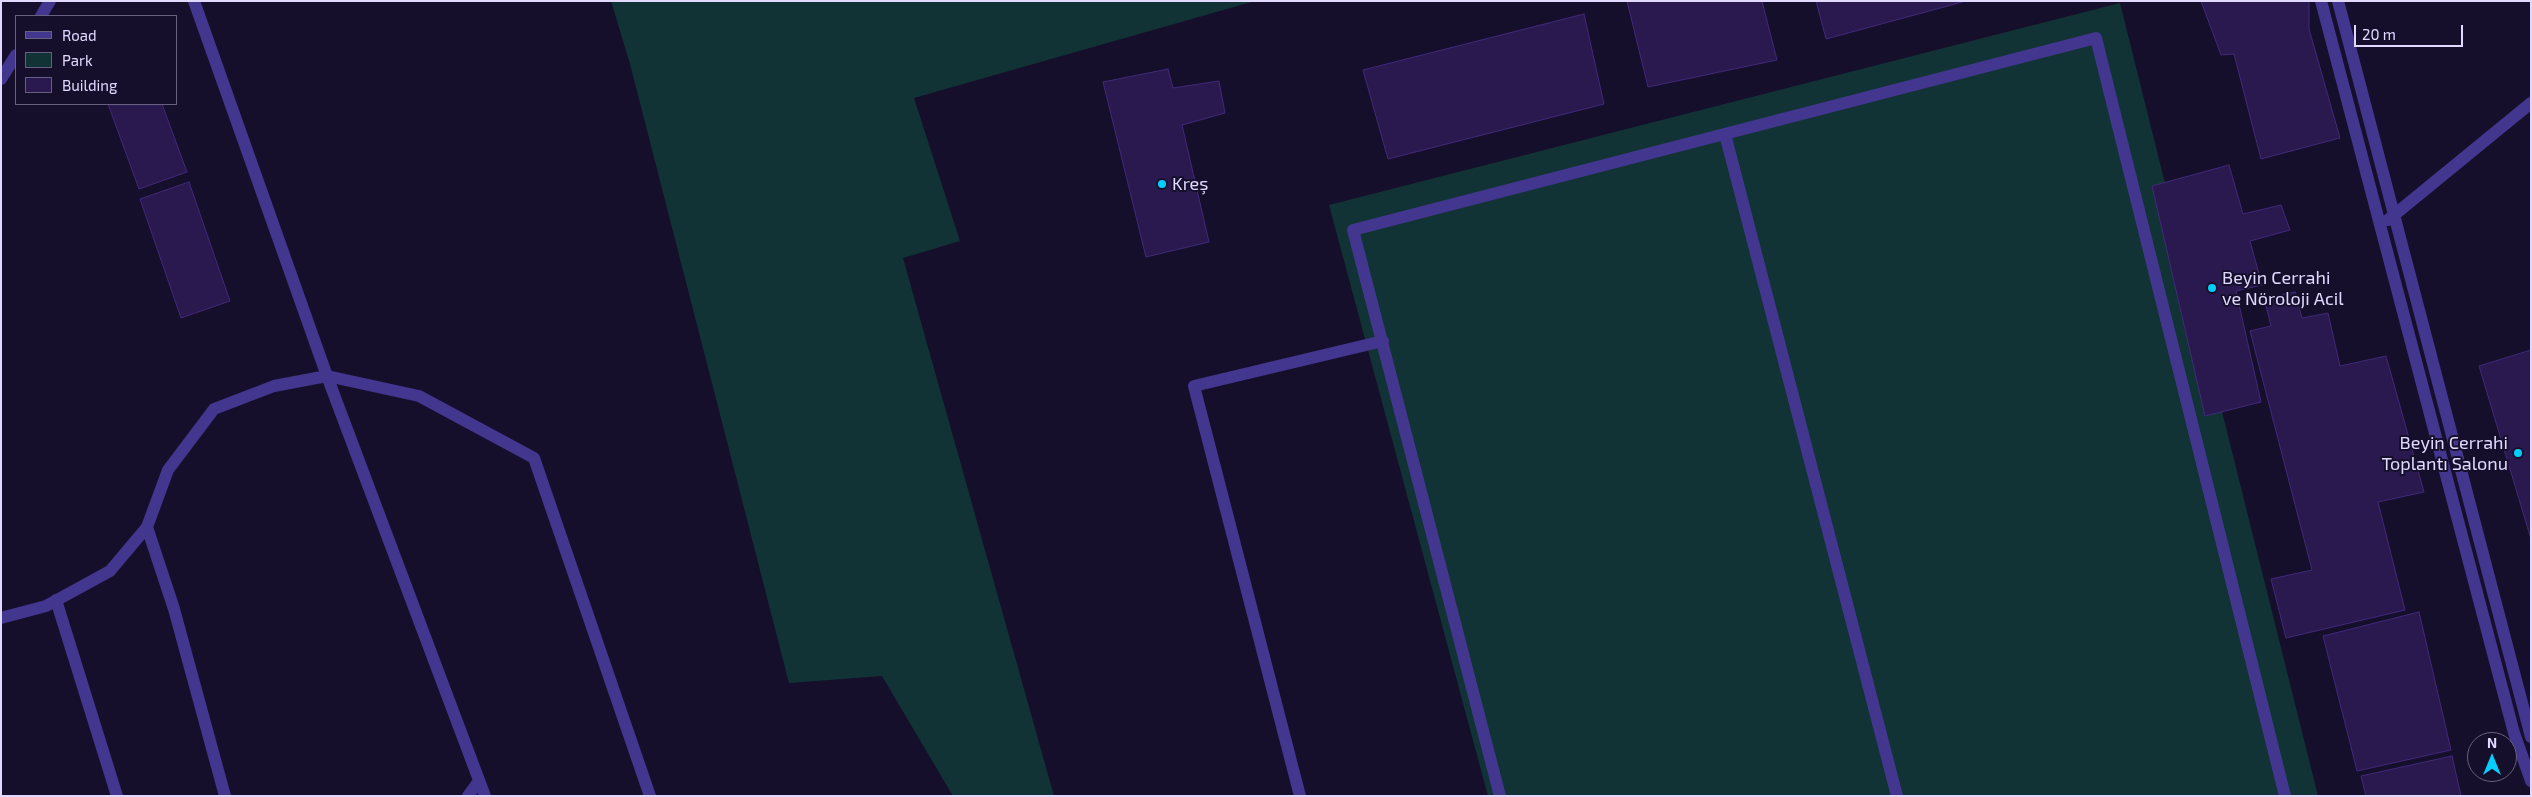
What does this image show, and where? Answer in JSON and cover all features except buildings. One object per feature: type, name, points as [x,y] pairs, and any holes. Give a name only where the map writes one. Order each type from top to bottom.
[{"type":"street","points":[[42,15],[50,1]]},
{"type":"street","points":[[194,1],[327,376],[485,796]]},
{"type":"street","points":[[2321,1],[2514,733],[2531,781]]},
{"type":"street","points":[[2338,1],[2531,737]]},
{"type":"street","points":[[1500,796],[1353,230],[2096,38],[2285,796]]},
{"type":"street","points":[[1,79],[15,57]]},
{"type":"street","points":[[2381,227],[2531,103]]},
{"type":"street","points":[[1725,134],[1897,796]]},
{"type":"street","points":[[1300,796],[1194,386],[1382,341]]},
{"type":"street","points":[[1,618],[46,606],[110,571],[147,527],[168,470],[214,409],[274,386],[327,376],[419,396],[534,458],[650,796]]},
{"type":"street","points":[[147,527],[174,610],[225,796]]},
{"type":"street","points":[[56,600],[117,796]]},
{"type":"street","points":[[468,796],[479,781]]},
{"type":"green space","points":[[611,1],[1255,1],[914,98],[960,241],[903,258],[1054,796],[953,796],[882,676],[789,683],[630,64]]},
{"type":"green space","points":[[2120,3],[2318,796],[1488,796],[1329,205]]},
{"type":"place","name":"Kreş","points":[[1162,184]]},
{"type":"place","name":"Beyin Cerrahi ve Nöroloji Acil","points":[[2212,288]]},
{"type":"place","name":"Beyin Cerrahi Toplantı Salonu","points":[[2518,453]]}]
